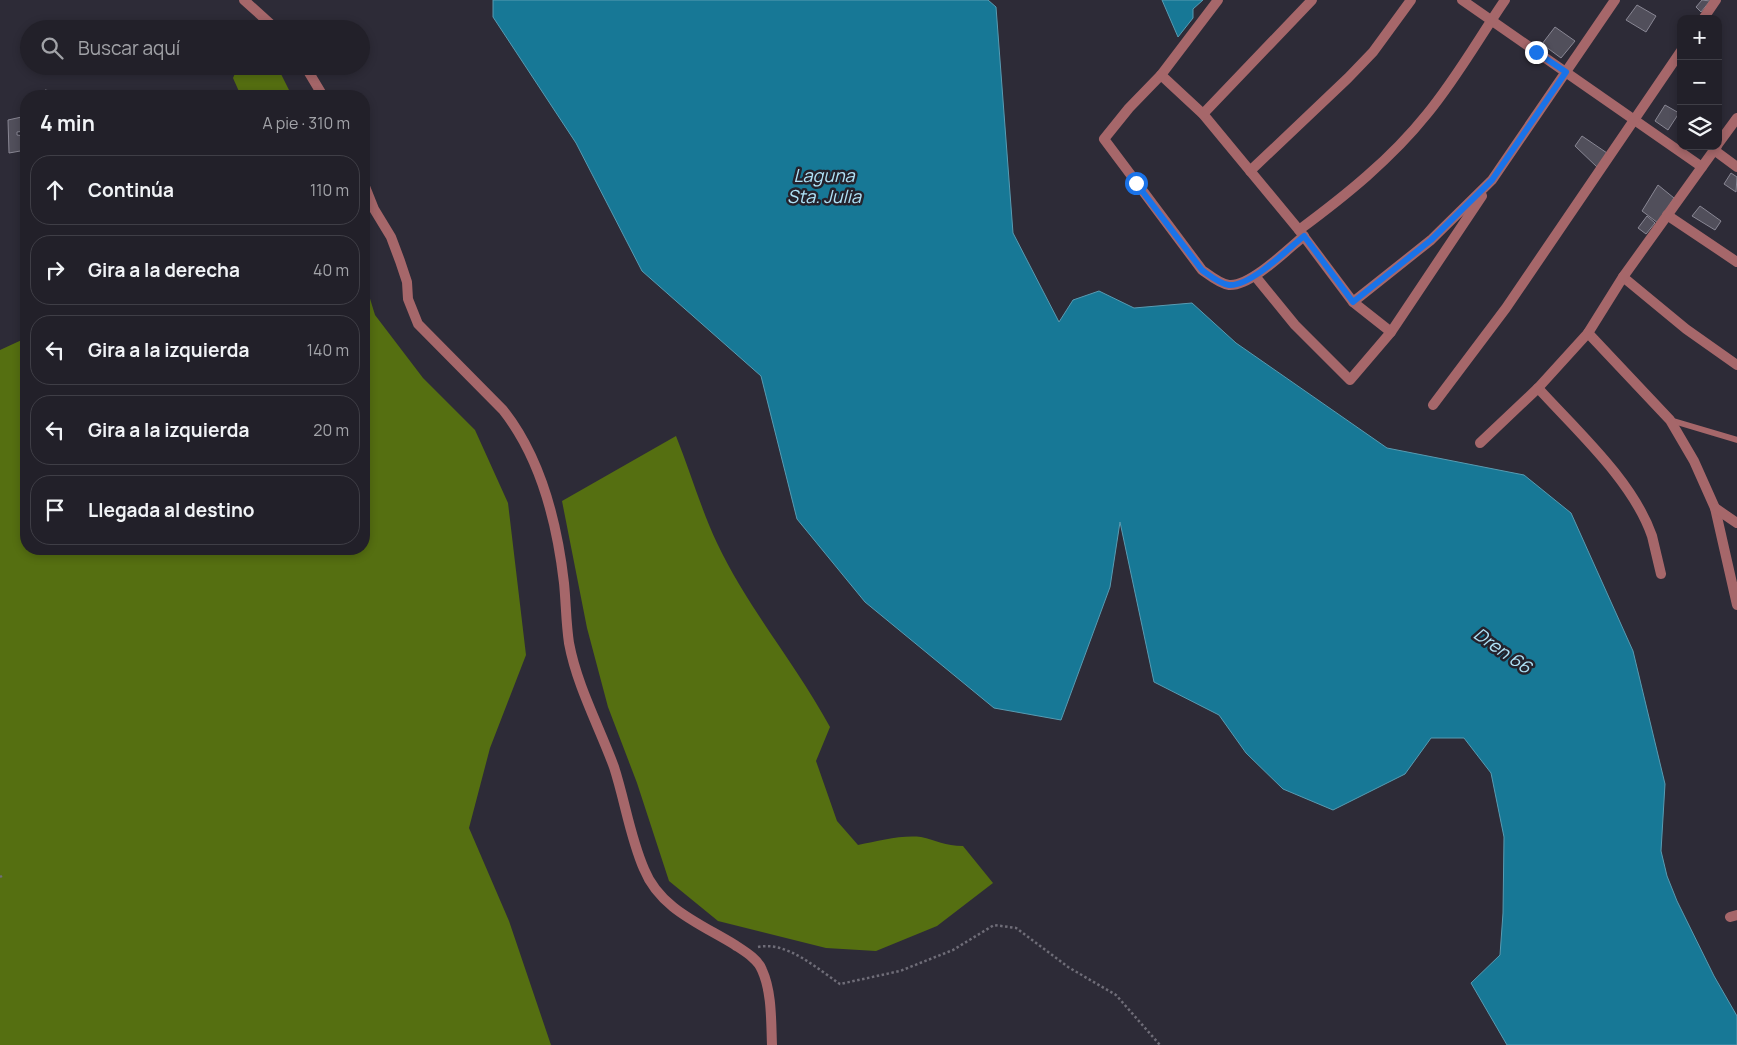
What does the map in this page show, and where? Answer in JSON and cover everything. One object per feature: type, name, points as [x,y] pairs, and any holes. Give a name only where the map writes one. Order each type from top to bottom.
[{"type":"street","points":[[244,0],[266,20]]},
{"type":"street","points":[[1218,0],[1161,75],[1129,108],[1104,139],[1202,270],[1229,285],[1241,283],[1255,276],[1380,164],[1427,114],[1505,0]]},
{"type":"street","points":[[1202,114],[1312,0]]},
{"type":"street","points":[[1250,172],[1348,78],[1372,52],[1411,0]]},
{"type":"street","points":[[1462,0],[1702,168]]},
{"type":"street","points":[[1255,276],[1295,325],[1350,380],[1391,332],[1615,0]]},
{"type":"street","points":[[1706,15],[1716,0]]},
{"type":"street","points":[[1433,405],[1506,308],[1677,57]]},
{"type":"street","points":[[310,75],[319,90]]},
{"type":"street","points":[[1161,75],[1202,114],[1302,233],[1353,302],[1391,332]]},
{"type":"street","points":[[1722,139],[1737,118]]},
{"type":"street","points":[[1480,443],[1538,388],[1588,333],[1623,277],[1714,150]]},
{"type":"street","points":[[1719,150],[1737,167]]},
{"type":"street","points":[[1353,302],[1431,240],[1492,180]]},
{"type":"street","points":[[370,197],[400,261],[407,282],[408,299],[418,324],[503,410],[513,423],[533,459],[553,514],[564,582],[569,644],[613,767],[644,870],[654,888],[666,902],[681,914],[741,950],[762,968],[766,984],[772,1045]]},
{"type":"street","points":[[1667,215],[1737,262]]},
{"type":"street","points":[[1623,277],[1686,329],[1737,365]]},
{"type":"street","points":[[1588,333],[1670,420],[1694,461],[1715,508],[1737,605]]},
{"type":"street","points":[[1538,388],[1598,454],[1633,499],[1651,536],[1661,574]]},
{"type":"street","points":[[1715,508],[1737,523]]},
{"type":"lane","points":[[1670,420],[1737,440]]},
{"type":"path","points":[[741,950],[772,944],[806,960],[840,984],[900,971],[953,950],[994,925],[1016,928],[1068,967],[1116,995],[1160,1045]]},
{"type":"green space","points":[[234,75],[282,75],[289,90],[238,90],[233,78]]},
{"type":"green space","points":[[370,299],[375,315],[423,378],[475,430],[508,503],[526,655],[490,748],[469,828],[509,921],[551,1045],[0,1045],[0,350],[20,341],[20,555],[370,555]]},
{"type":"green space","points":[[676,436],[706,517],[729,567],[830,727],[816,761],[837,821],[858,845],[905,837],[921,837],[951,845],[963,846],[993,883],[937,926],[876,951],[826,948],[718,921],[669,881],[637,783],[608,707],[587,628],[562,501]]},
{"type":"water","points":[[493,0],[988,0],[996,7],[1013,233],[1059,322],[1073,300],[1099,291],[1134,308],[1192,303],[1236,343],[1387,448],[1524,475],[1571,513],[1633,651],[1665,784],[1661,851],[1667,876],[1677,901],[1714,976],[1737,1016],[1737,1045],[1507,1045],[1471,983],[1500,955],[1503,913],[1504,837],[1491,773],[1464,738],[1431,738],[1405,774],[1333,810],[1283,789],[1246,753],[1219,715],[1154,682],[1120,522],[1110,587],[1061,720],[994,708],[865,602],[797,519],[761,376],[642,271],[576,143],[493,17]]},
{"type":"water","points":[[1162,0],[1203,0],[1193,9],[1193,18],[1178,37]]},
{"type":"building","points":[[1702,0],[1710,1],[1701,12],[1696,7]]},
{"type":"building","points":[[1637,5],[1656,16],[1646,32],[1626,20]]},
{"type":"building","points":[[1555,27],[1575,41],[1561,58],[1542,44]]},
{"type":"building","points":[[1665,105],[1677,112],[1677,116],[1668,130],[1655,121]]},
{"type":"building","points":[[20,117],[20,132],[17,132],[17,135],[20,135],[20,151],[9,153],[8,120]]},
{"type":"building","points":[[1582,136],[1607,153],[1597,167],[1575,146]]},
{"type":"building","points":[[1731,173],[1737,177],[1736,192],[1724,184]]},
{"type":"building","points":[[1658,185],[1674,198],[1658,223],[1642,211]]},
{"type":"building","points":[[1700,206],[1721,221],[1715,230],[1692,216]]},
{"type":"building","points":[[1647,216],[1655,223],[1646,234],[1638,228]]},
{"type":"route","points":[[1136,183],[1202,270],[1216,279],[1229,285],[1241,283],[1255,276],[1304,236],[1353,302],[1431,240],[1492,180],[1566,72],[1536,52]]},
{"type":"water label","name":"Laguna Sta. Julia","points":[[824,185]]},
{"type":"water label","name":"Dren 66","points":[[1503,650]]}]
